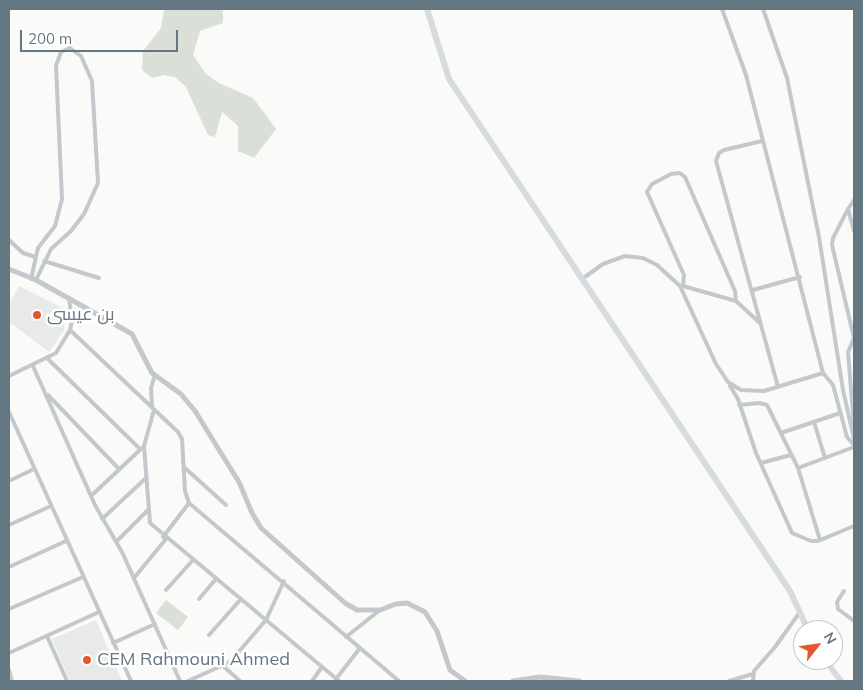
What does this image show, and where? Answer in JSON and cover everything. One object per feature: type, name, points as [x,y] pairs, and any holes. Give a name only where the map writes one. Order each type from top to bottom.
[{"type":"main road","points":[[427,9],[449,79],[790,591],[804,620]]},
{"type":"main road","points":[[833,670],[841,681]]},
{"type":"street","points":[[722,9],[744,67],[824,373],[833,385],[847,437],[854,446],[798,468]]},
{"type":"street","points":[[763,9],[787,78],[819,237],[843,390],[854,439]]},
{"type":"street","points":[[70,48],[81,56],[92,81],[98,183],[84,214],[71,231],[51,249],[33,280],[35,257],[38,248],[55,226],[62,199],[56,66],[61,52],[70,48]]},
{"type":"street","points":[[762,141],[724,150],[719,154],[716,161],[753,290],[778,387]]},
{"type":"street","points":[[736,300],[735,291],[685,176],[676,174],[652,184],[647,192],[684,275],[681,286],[716,364],[728,382],[739,405],[761,464],[792,533],[811,542],[854,526]]},
{"type":"street","points":[[854,200],[833,238],[832,245],[854,338],[848,352],[854,427]]},
{"type":"street","points":[[848,209],[854,231]]},
{"type":"street","points":[[9,240],[22,253],[35,257]]},
{"type":"street","points":[[582,279],[608,261],[634,256],[650,261],[681,286],[736,300],[761,324]]},
{"type":"street","points":[[44,261],[99,278]]},
{"type":"street","points":[[9,269],[69,298],[132,334],[147,366],[154,375],[181,394],[195,411],[235,476],[261,528],[345,603],[357,610],[380,610]]},
{"type":"street","points":[[753,290],[800,277]]},
{"type":"street","points":[[9,376],[48,359],[56,353],[70,330],[72,321],[69,298]]},
{"type":"street","points":[[70,330],[181,436],[184,490],[189,503],[284,581],[346,637],[399,681]]},
{"type":"street","points":[[48,359],[142,448]]},
{"type":"street","points":[[33,366],[90,496],[134,578],[180,681]]},
{"type":"street","points":[[728,382],[741,390],[749,392],[778,387],[824,373]]},
{"type":"street","points":[[154,375],[151,388],[153,408],[142,448],[150,523],[165,538],[337,680],[360,648]]},
{"type":"street","points":[[44,392],[120,469]]},
{"type":"street","points":[[739,405],[747,406],[759,403],[767,405],[798,468],[820,540]]},
{"type":"street","points":[[9,412],[130,681]]},
{"type":"street","points":[[781,433],[840,413]]},
{"type":"street","points":[[814,422],[825,458]]},
{"type":"street","points":[[9,427],[14,424]]},
{"type":"street","points":[[90,496],[142,448]]},
{"type":"street","points":[[761,464],[791,455]]},
{"type":"street","points":[[184,468],[226,505]]},
{"type":"street","points":[[9,481],[34,469]]},
{"type":"street","points":[[102,520],[146,478]]},
{"type":"street","points":[[134,578],[189,503]]},
{"type":"street","points":[[9,525],[50,506]]},
{"type":"street","points":[[116,542],[148,510]]},
{"type":"street","points":[[9,567],[66,541]]},
{"type":"street","points":[[166,590],[192,560]]},
{"type":"street","points":[[9,609],[83,577]]},
{"type":"street","points":[[199,599],[216,579]]},
{"type":"street","points":[[188,681],[223,666],[233,658],[266,620],[284,581]]},
{"type":"street","points":[[844,591],[836,602],[838,609],[854,621]]},
{"type":"street","points":[[209,635],[241,599]]},
{"type":"street","points":[[346,637],[380,610],[396,604],[408,603],[426,612],[437,631],[450,670],[464,681]]},
{"type":"street","points":[[9,653],[100,612]]},
{"type":"street","points":[[729,681],[753,674],[800,612]]},
{"type":"street","points":[[113,643],[155,624]]},
{"type":"street","points":[[47,636],[67,681]]},
{"type":"street","points":[[223,666],[240,681]]},
{"type":"street","points":[[312,681],[322,667]]},
{"type":"street","points":[[9,670],[12,681]]},
{"type":"street","points":[[753,674],[753,681]]},
{"type":"street","points":[[513,681],[540,677],[579,681]]},
{"type":"shaded area","points":[[162,9],[223,9],[223,23],[200,31],[193,55],[206,74],[219,83],[253,98],[276,129],[254,158],[238,151],[238,126],[222,112],[215,137],[208,135],[186,87],[175,77],[164,75],[152,78],[142,70],[143,51],[161,28],[164,11]]},
{"type":"shaded area","name":"بن عيسى","points":[[19,286],[65,309],[64,330],[49,352],[9,322],[9,305]]},
{"type":"shaded area","points":[[166,600],[188,617],[178,630],[156,613]]},
{"type":"shaded area","name":"CEM Rahmouni Ahmed","points":[[96,620],[122,681],[70,681],[52,639]]},
{"type":"place","name":"بن عيسى","points":[[37,315]]},
{"type":"place","name":"CEM Rahmouni Ahmed","points":[[87,660]]}]
